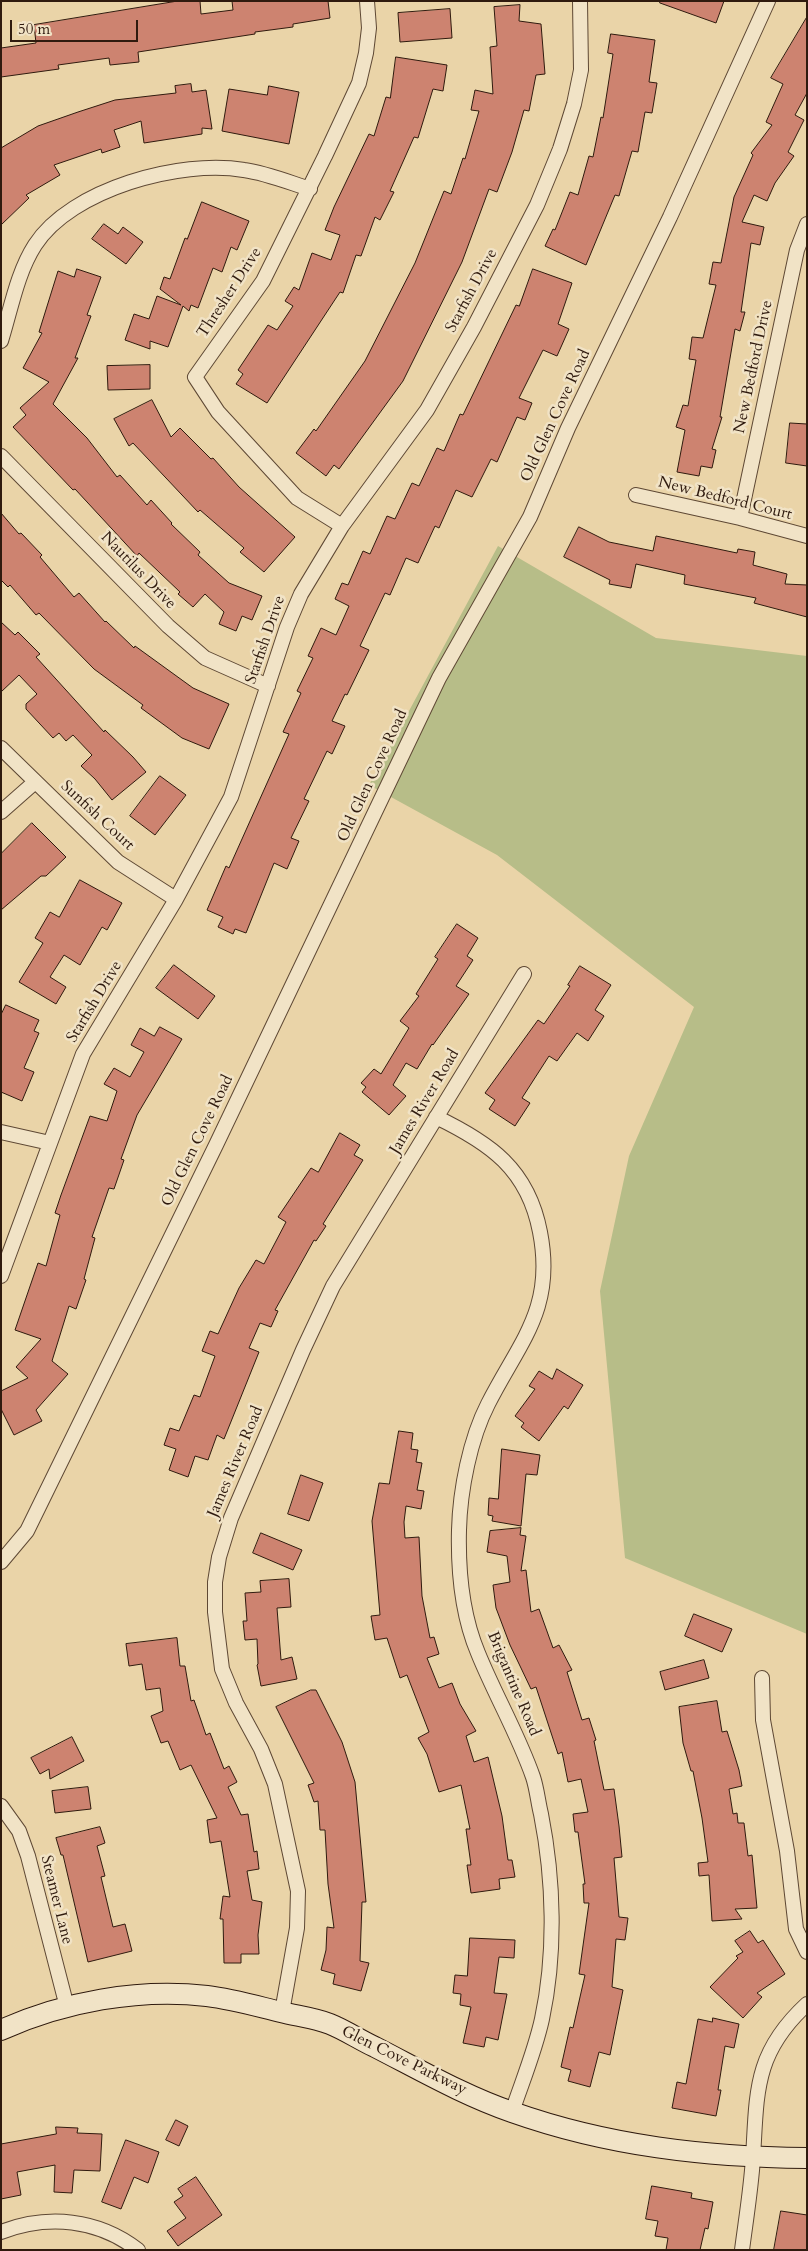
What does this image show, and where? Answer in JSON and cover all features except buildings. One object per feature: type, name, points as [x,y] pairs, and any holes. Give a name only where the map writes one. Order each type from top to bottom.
[{"type":"street","name":"Thresher Drive","points":[[342,526],[297,498],[218,412],[195,376],[263,281],[310,189],[359,83],[366,53],[368,28],[367,1]]},
{"type":"street","name":"Starfish Drive","points":[[1,1276],[83,1054],[175,900],[231,797],[287,626],[301,594],[342,526],[427,410],[474,327],[537,204],[560,149],[574,104],[580,70],[580,1]]},
{"type":"street","name":"Old Glen Cove Road","points":[[1,1562],[27,1531],[216,1145],[439,678],[530,517],[568,428],[670,217],[768,1]]},
{"type":"street","points":[[1,341],[25,264],[36,245],[47,230],[70,210],[104,190],[144,178],[217,168],[244,170],[310,189]]},
{"type":"street","name":"New Bedford Drive","points":[[740,518],[807,224]]},
{"type":"street","name":"Nautilus Drive","points":[[1,456],[168,626],[205,658],[268,686]]},
{"type":"street","name":"New Bedford Court","points":[[636,495],[740,518],[807,536]]},
{"type":"street","name":"Sunfish Court","points":[[1,748],[118,862],[175,900]]},
{"type":"street","points":[[1,812],[35,782]]},
{"type":"street","name":"James River Road","points":[[282,2012],[297,1928],[298,1891],[275,1784],[261,1749],[236,1703],[222,1669],[215,1582],[219,1557],[231,1518],[333,1286],[524,974]]},
{"type":"street","name":"Brigantine Road","points":[[436,1117],[470,1134],[491,1149],[512,1169],[527,1191],[540,1230],[544,1257],[539,1308],[527,1337],[488,1405],[476,1432],[462,1497],[459,1530],[460,1579],[468,1620],[477,1651],[513,1727],[534,1780],[550,1874],[551,1946],[546,1993],[534,2049],[512,2112]]},
{"type":"street","points":[[1,1132],[50,1143]]},
{"type":"street","points":[[762,1678],[763,1720],[787,1851],[796,1928],[807,1952]]},
{"type":"street","name":"Steamer Lane","points":[[1,1806],[19,1831],[28,1856],[67,2007]]},
{"type":"street","name":"Glen Cove Parkway","points":[[1,2030],[67,2007],[116,1997],[166,1994],[206,1996],[244,2002],[330,2024],[434,2078],[512,2112],[599,2137],[651,2148],[753,2157],[807,2158]]},
{"type":"street","points":[[742,2250],[760,2075],[768,2053],[782,2030],[807,2004]]},
{"type":"street","points":[[1,2232],[40,2221],[77,2223],[103,2229],[138,2250]]},
{"type":"green space","points":[[498,546],[656,638],[807,656],[807,1634],[625,1558],[600,1291],[629,1156],[694,1007],[497,855],[369,785]]}]
